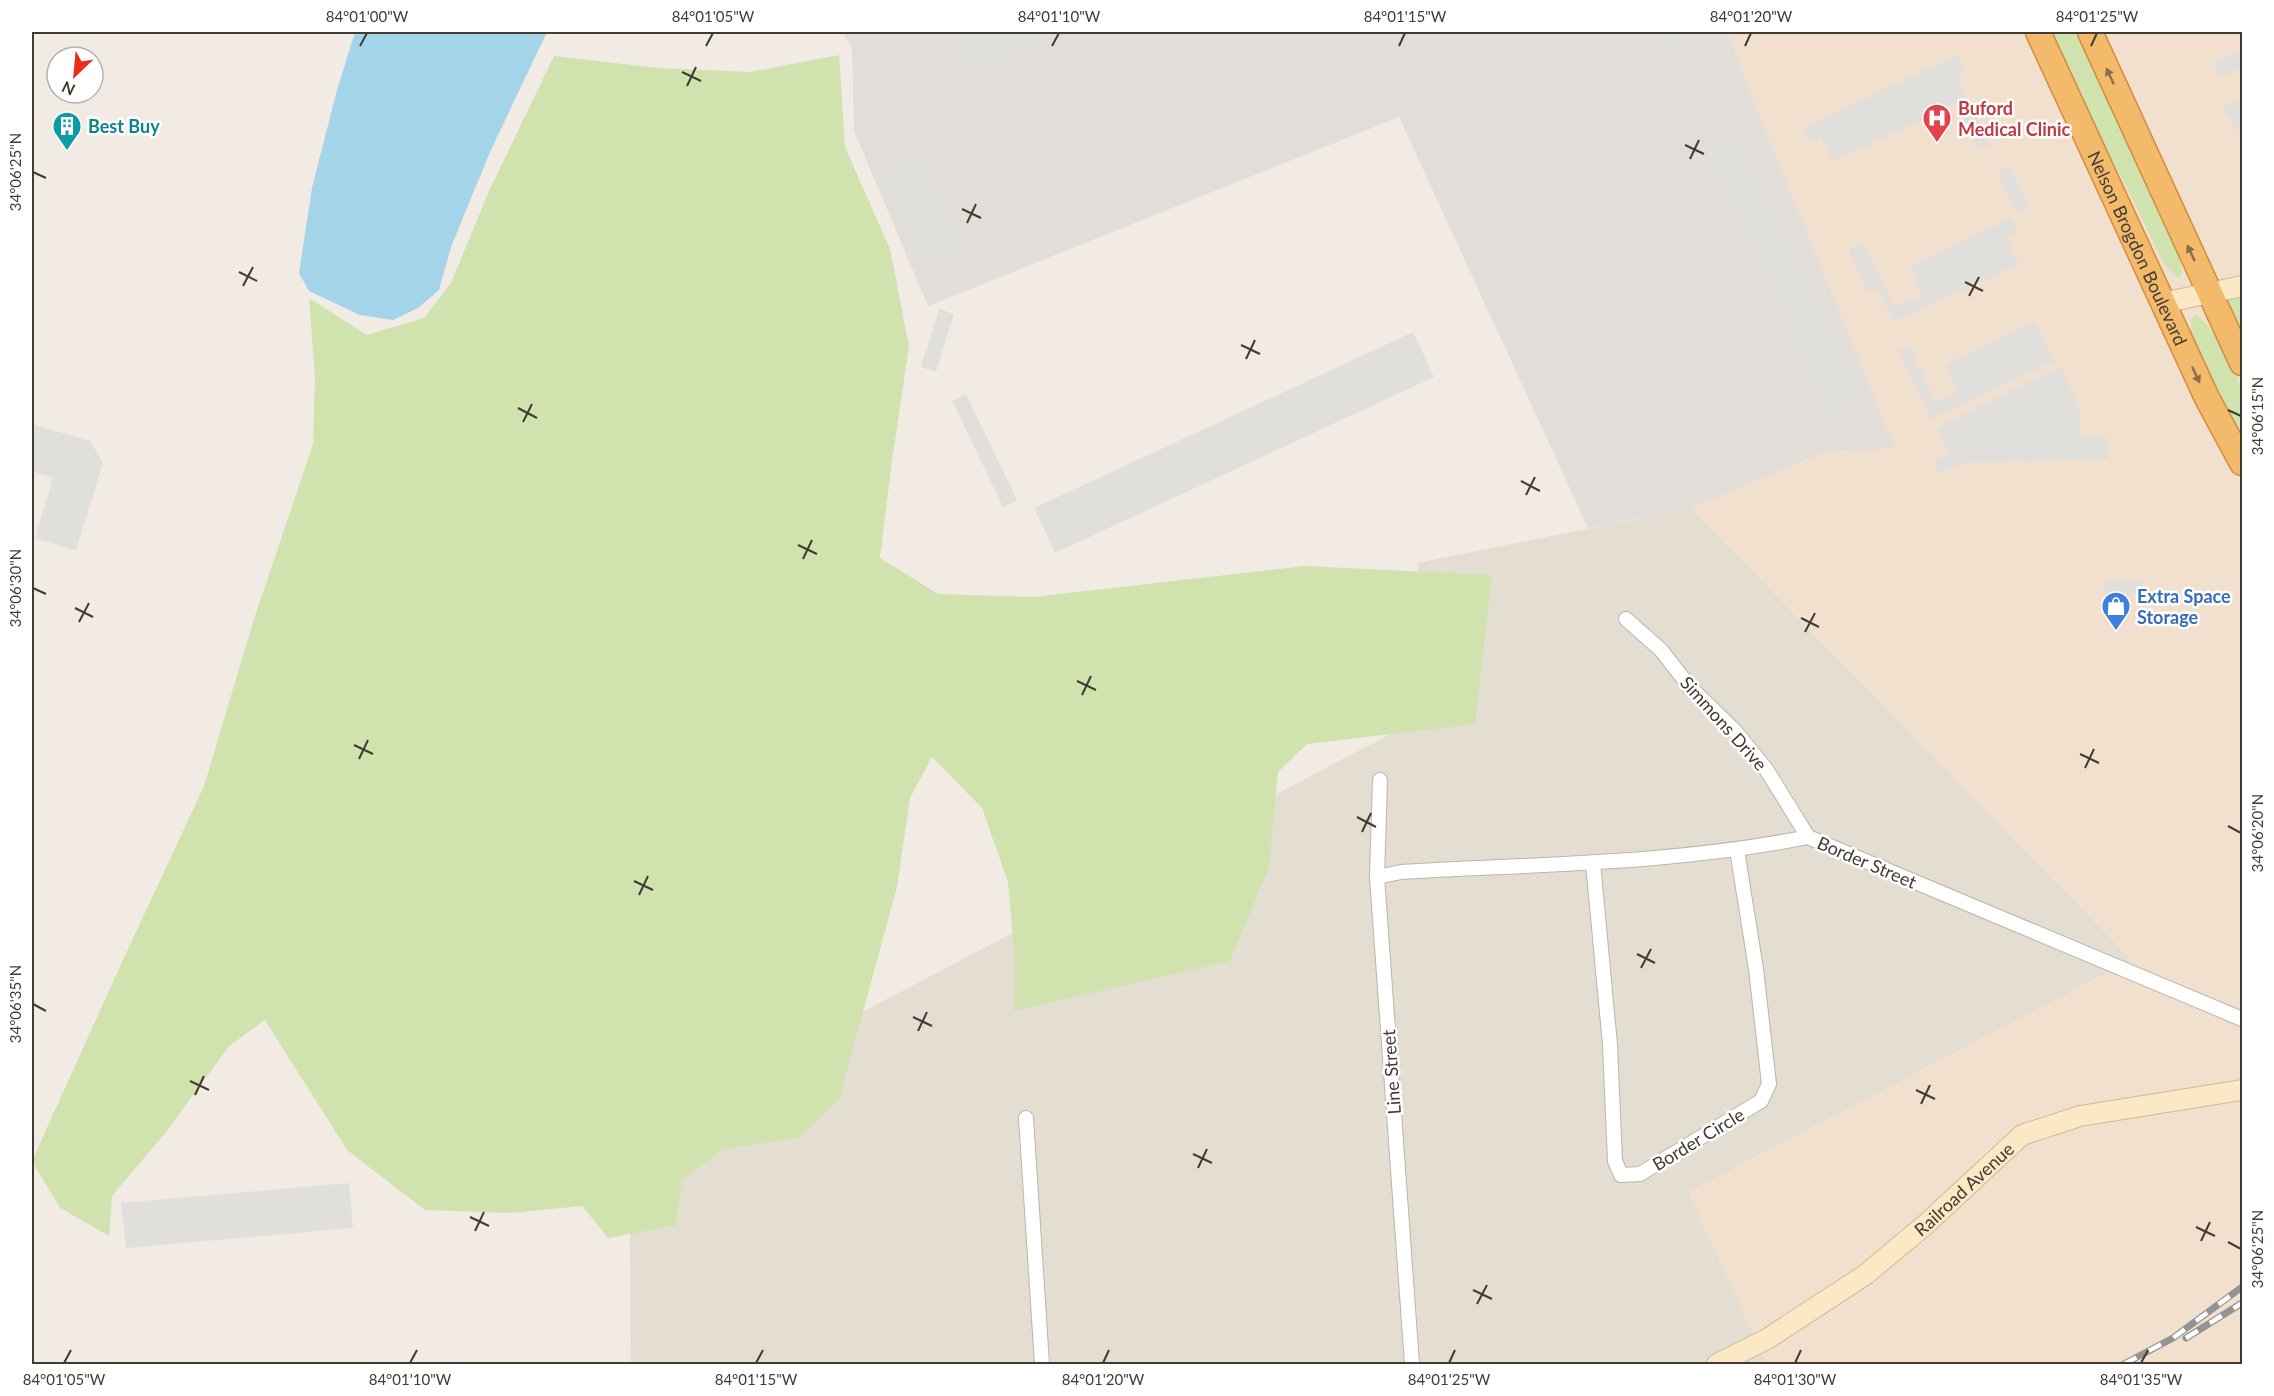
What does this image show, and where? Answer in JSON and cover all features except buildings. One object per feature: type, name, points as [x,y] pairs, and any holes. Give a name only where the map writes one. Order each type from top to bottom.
[{"type":"highway","name":"Nelson Brogdon Boulevard","points":[[2038,32],[2207,398],[2242,463]]},
{"type":"highway","points":[[2090,32],[2242,363]]},
{"type":"street","points":[[2163,303],[2242,286]]},
{"type":"street","name":"Simmons Drive","points":[[1626,619],[1661,650],[1689,687],[1735,731],[1766,769],[1809,837]]},
{"type":"street","name":"Line Street","points":[[1380,780],[1377,877],[1412,1365]]},
{"type":"street","name":"Border Street","points":[[1377,877],[1401,872],[1593,863],[1737,850],[1809,837],[2242,1019]]},
{"type":"street","name":"Border Circle","points":[[1593,863],[1610,1045],[1615,1161],[1621,1175],[1640,1174],[1761,1101],[1769,1084],[1756,969],[1737,850]]},
{"type":"street","name":"Railroad Avenue","points":[[1717,1365],[1767,1339],[1865,1275],[1925,1225],[2022,1135],[2080,1116],[2242,1090]]},
{"type":"street","points":[[1026,1118],[1041,1365]]},
{"type":"shaded area","points":[[843,32],[1728,32],[1747,85],[1895,448],[1822,453],[1691,508],[1588,528],[1399,117],[928,306],[854,131],[852,49]]},
{"type":"shaded area","points":[[959,32],[1065,32],[969,77],[949,36]]},
{"type":"shaded area","points":[[1650,32],[1698,32],[1701,39],[1674,52],[1677,60],[1666,65]]},
{"type":"shaded area","points":[[1728,32],[2242,32],[2242,1364],[1767,1364],[1688,1192],[2132,960],[1691,508],[1822,453],[1895,448],[1747,85]]},
{"type":"shaded area","points":[[2242,52],[2242,69],[2219,76],[2214,60]]},
{"type":"shaded area","points":[[1957,55],[1965,72],[1957,76],[1990,145],[1979,150],[1956,103],[1833,162],[1821,137],[1809,142],[1803,128]]},
{"type":"shaded area","points":[[2235,100],[2242,110],[2242,136],[2222,109]]},
{"type":"shaded area","points":[[1717,140],[1723,150],[1741,142],[1873,414],[1862,419],[1856,406],[1830,418],[1704,147]]},
{"type":"shaded area","points":[[919,154],[970,257],[956,264],[951,255],[923,269],[876,174]]},
{"type":"shaded area","points":[[2010,167],[2030,207],[2017,213],[1997,173]]},
{"type":"shaded area","points":[[2011,218],[2017,231],[2006,236],[2019,264],[1893,322],[1877,288],[1869,292],[1848,249],[1863,242],[1895,308],[1923,295],[1910,266]]},
{"type":"shaded area","points":[[939,309],[954,314],[936,372],[921,367]]},
{"type":"shaded area","points":[[2035,322],[2054,361],[1931,419],[1898,350],[1909,345],[1936,402],[1958,392],[1945,364]]},
{"type":"shaded area","points":[[1413,332],[1434,377],[1055,553],[1034,508]]},
{"type":"shaded area","points":[[2060,367],[2080,408],[2081,437],[2107,437],[2108,459],[1962,463],[1939,474],[1933,462],[1949,453],[1936,428]]},
{"type":"shaded area","points":[[966,394],[1017,500],[1003,507],[952,401]]},
{"type":"shaded area","points":[[32,424],[90,441],[103,463],[76,551],[35,538],[53,478],[32,471]]},
{"type":"shaded area","points":[[1691,508],[2132,960],[1689,1192],[1767,1364],[631,1364],[629,1135],[1434,711],[1417,563]]},
{"type":"shaded area","points":[[2143,579],[2143,594],[2105,596],[2104,582]]},
{"type":"shaded area","points":[[349,1183],[353,1228],[126,1248],[121,1203]]},
{"type":"green space","points":[[2049,32],[2076,32],[2181,261],[2180,278],[2176,277],[2164,264],[2121,176],[2074,92]]},
{"type":"green space","points":[[839,55],[845,147],[890,249],[909,346],[880,558],[938,594],[1033,597],[1305,566],[1492,575],[1475,724],[1307,744],[1278,772],[1269,867],[1230,961],[1014,1011],[1015,961],[1008,882],[982,808],[932,757],[910,798],[897,887],[839,1100],[798,1138],[724,1149],[682,1179],[676,1225],[608,1238],[582,1206],[511,1213],[425,1210],[347,1150],[265,1020],[229,1046],[166,1132],[112,1196],[109,1236],[60,1208],[32,1161],[204,786],[253,622],[313,444],[315,378],[309,298],[367,335],[424,318],[451,283],[489,191],[554,56],[658,68],[750,72]]},
{"type":"green space","points":[[2242,294],[2242,332],[2226,300],[2227,297]]},
{"type":"green space","points":[[2194,315],[2208,326],[2216,337],[2231,363],[2240,386],[2243,407],[2242,447],[2191,340],[2191,322]]},
{"type":"water","points":[[355,32],[547,32],[490,152],[451,247],[439,290],[418,308],[393,320],[360,315],[309,291],[299,273],[312,188],[337,90]]},
{"type":"railway","points":[[2124,1364],[2173,1338],[2242,1287]]},
{"type":"railway","points":[[2186,1338],[2242,1303]]},
{"type":"place","name":"Buford Medical Clinic","points":[[1937,144]]},
{"type":"place","name":"Best Buy","points":[[67,152]]},
{"type":"place","name":"Extra Space Storage","points":[[2116,632]]}]
